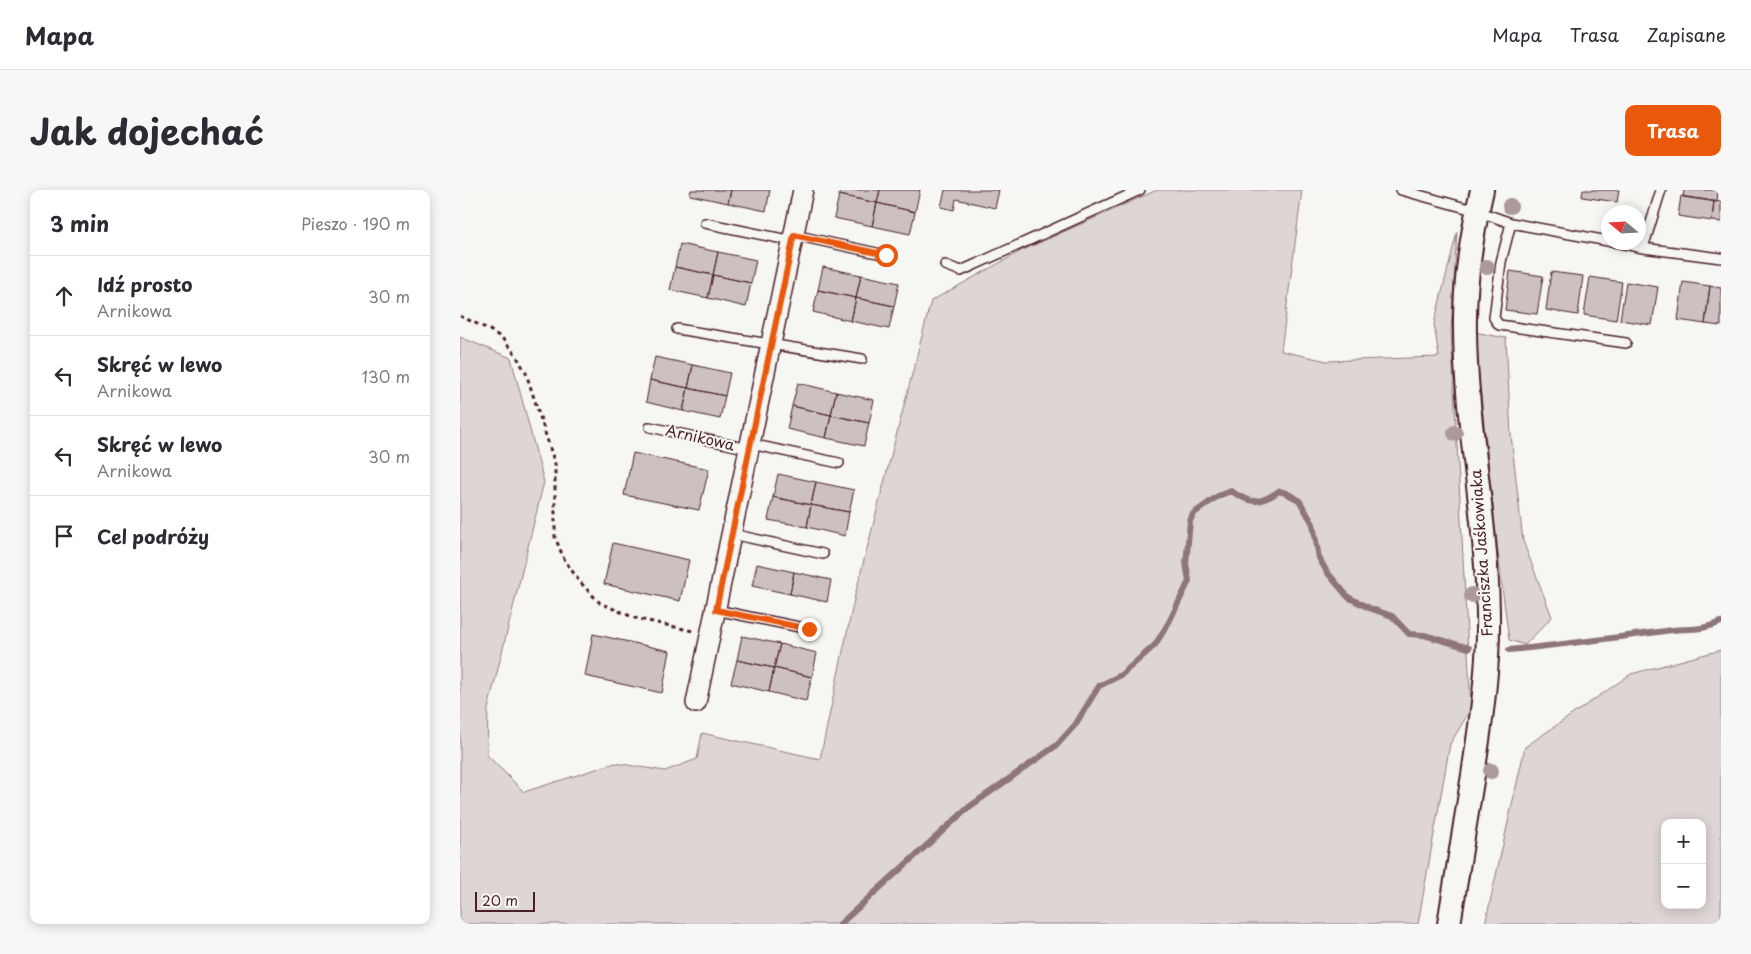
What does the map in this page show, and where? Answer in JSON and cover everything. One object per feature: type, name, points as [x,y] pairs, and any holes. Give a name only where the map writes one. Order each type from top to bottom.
[{"type":"street","name":"Arnikowa","points":[[696,703],[803,190]]},
{"type":"street","name":"Franciszka Jaśkowiaka","points":[[1449,924],[1483,710],[1488,656],[1487,574],[1465,349],[1467,275],[1479,201]]},
{"type":"lane","points":[[945,265],[961,271],[1140,190]]},
{"type":"lane","points":[[1401,190],[1479,201],[1512,223],[1601,240]]},
{"type":"lane","points":[[1646,238],[1661,190]]},
{"type":"lane","points":[[1512,223],[1501,262],[1496,299],[1494,318],[1499,325],[1626,343]]},
{"type":"lane","points":[[706,224],[886,255]]},
{"type":"lane","points":[[1646,248],[1721,258]]},
{"type":"lane","points":[[677,329],[862,359]]},
{"type":"lane","name":"Arnikowa","points":[[650,427],[839,464]]},
{"type":"lane","points":[[732,534],[823,554]]},
{"type":"lane","points":[[716,610],[809,629]]},
{"type":"path","points":[[460,316],[502,338],[516,355],[526,373],[555,464],[555,537],[564,559],[579,581],[600,603],[635,618],[711,634]]},
{"type":"shaded area","points":[[1157,190],[1302,190],[1281,351],[1327,361],[1439,357],[1434,324],[1457,232],[1451,331],[1471,709],[1450,744],[1418,924],[460,924],[460,337],[511,358],[544,482],[488,709],[487,755],[524,792],[615,763],[665,771],[697,759],[702,733],[820,759],[855,595],[931,301],[1021,251]]},
{"type":"shaded area","points":[[1474,332],[1506,338],[1511,435],[1523,541],[1552,617],[1525,645],[1509,640]]},
{"type":"shaded area","points":[[1721,650],[1721,924],[1485,924],[1525,747],[1631,674]]},
{"type":"building","points":[[691,190],[731,190],[728,203],[690,195]]},
{"type":"building","points":[[731,190],[770,190],[766,211],[728,203]]},
{"type":"building","points":[[840,190],[880,190],[877,203],[839,195]]},
{"type":"building","points":[[880,190],[920,190],[915,212],[877,203]]},
{"type":"building","points":[[945,190],[999,190],[995,208],[956,199],[954,210],[941,207]]},
{"type":"building","points":[[1583,190],[1619,190],[1617,202],[1582,197]]},
{"type":"building","points":[[1684,190],[1718,190],[1717,202],[1683,197]]},
{"type":"building","points":[[839,195],[877,203],[872,226],[834,218]]},
{"type":"building","points":[[1681,196],[1714,201],[1712,221],[1678,216]]},
{"type":"building","points":[[1714,201],[1721,202],[1721,222],[1712,221]]},
{"type":"building","points":[[877,203],[915,212],[910,234],[872,226]]},
{"type":"building","points":[[680,244],[718,252],[713,275],[675,267]]},
{"type":"building","points":[[718,252],[756,260],[751,283],[713,275]]},
{"type":"building","points":[[675,267],[713,275],[708,298],[670,290]]},
{"type":"building","points":[[823,267],[861,275],[856,298],[818,290]]},
{"type":"building","points":[[1510,271],[1543,276],[1537,314],[1505,310]]},
{"type":"building","points":[[1551,272],[1583,276],[1578,315],[1546,310]]},
{"type":"building","points":[[713,275],[751,283],[746,307],[708,298]]},
{"type":"building","points":[[861,275],[899,283],[894,306],[856,298]]},
{"type":"building","points":[[1590,277],[1622,282],[1616,320],[1584,315]]},
{"type":"building","points":[[1626,282],[1658,287],[1652,325],[1620,320]]},
{"type":"building","points":[[1683,282],[1710,286],[1705,324],[1678,320]]},
{"type":"building","points":[[1710,286],[1721,288],[1721,326],[1705,324]]},
{"type":"building","points":[[818,290],[856,298],[851,321],[813,312]]},
{"type":"building","points":[[856,298],[894,306],[889,329],[851,321]]},
{"type":"building","points":[[655,357],[693,365],[688,388],[650,380]]},
{"type":"building","points":[[693,365],[730,373],[725,396],[688,388]]},
{"type":"building","points":[[650,380],[688,388],[683,411],[646,402]]},
{"type":"building","points":[[798,383],[836,392],[831,415],[792,406]]},
{"type":"building","points":[[688,388],[725,396],[720,419],[683,411]]},
{"type":"building","points":[[836,392],[874,400],[869,423],[831,415]]},
{"type":"building","points":[[792,406],[831,415],[826,438],[787,429]]},
{"type":"building","points":[[831,415],[869,423],[864,446],[826,438]]},
{"type":"building","points":[[633,453],[709,469],[699,510],[624,495]]},
{"type":"building","points":[[778,474],[816,482],[811,505],[773,497]]},
{"type":"building","points":[[816,482],[854,490],[849,512],[811,505]]},
{"type":"building","points":[[773,497],[811,505],[807,527],[768,520]]},
{"type":"building","points":[[811,505],[849,512],[845,536],[807,527]]},
{"type":"building","points":[[613,543],[689,560],[680,601],[604,584]]},
{"type":"building","points":[[757,564],[794,572],[790,594],[752,586]]},
{"type":"building","points":[[794,572],[831,580],[827,602],[790,594]]},
{"type":"building","points":[[593,634],[670,651],[662,693],[585,676]]},
{"type":"building","points":[[742,636],[780,644],[774,668],[737,660]]},
{"type":"building","points":[[780,644],[817,653],[812,677],[774,668]]},
{"type":"building","points":[[737,660],[774,668],[769,692],[731,683]]},
{"type":"building","points":[[774,668],[812,677],[806,701],[769,692]]},
{"type":"waterway","points":[[840,924],[969,807],[1057,745],[1075,725],[1099,686],[1121,675],[1155,645],[1169,622],[1189,581],[1186,563],[1190,521],[1193,514],[1218,496],[1231,491],[1244,498],[1260,501],[1279,491],[1299,500],[1313,524],[1319,558],[1327,572],[1348,597],[1369,608],[1392,616],[1409,634],[1424,635],[1469,648]]},
{"type":"waterway","points":[[1509,650],[1700,628],[1721,622]]},
{"type":"route","points":[[809,629],[716,610],[794,235],[886,255]]}]
